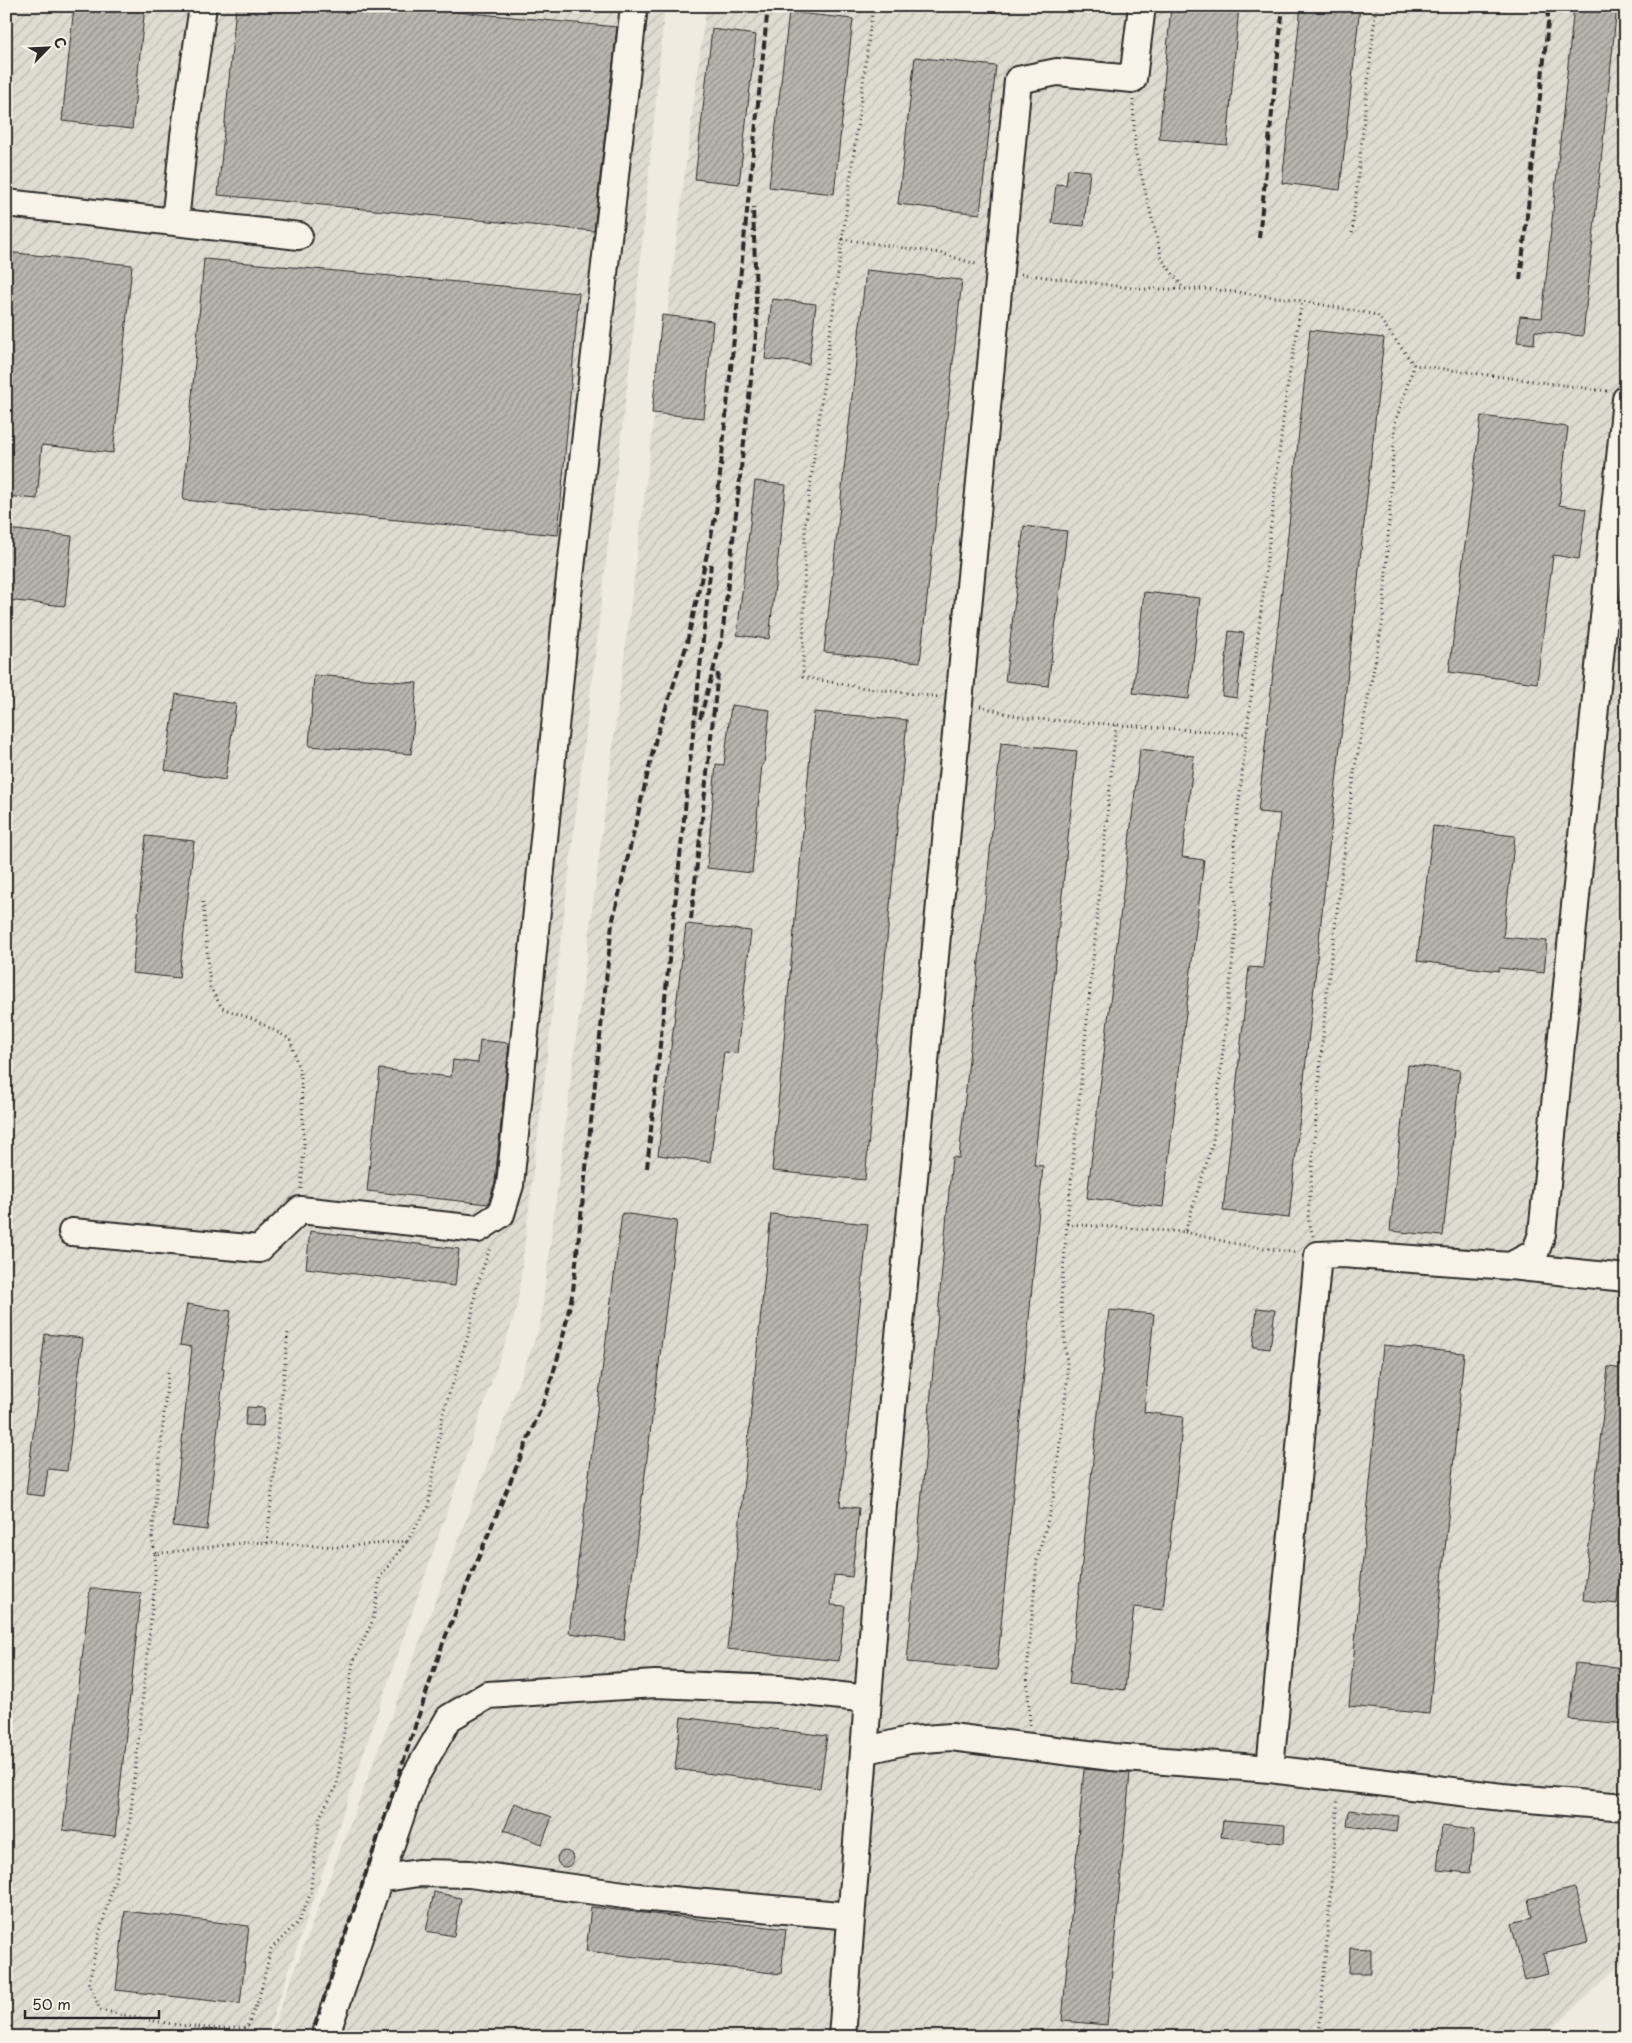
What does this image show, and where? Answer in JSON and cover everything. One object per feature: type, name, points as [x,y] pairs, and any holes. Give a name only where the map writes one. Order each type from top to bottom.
[{"type":"lane","points":[[175,222],[184,136],[203,6]]},
{"type":"lane","points":[[72,1232],[259,1249],[300,1210],[478,1229],[501,1214],[510,1185],[568,595],[634,6]]},
{"type":"lane","points":[[842,2037],[884,1496],[1018,80],[1057,72],[1132,79],[1142,6]]},
{"type":"lane","points":[[6,203],[299,236]]},
{"type":"lane","points":[[1510,1266],[1535,1253],[1542,1234],[1618,395]]},
{"type":"lane","points":[[1270,1769],[1318,1255],[1342,1254],[1510,1266],[1626,1278]]},
{"type":"lane","points":[[325,2037],[413,1780],[450,1718],[488,1695],[655,1684],[779,1689],[868,1698]]},
{"type":"lane","points":[[864,1751],[909,1740],[951,1737],[1112,1757],[1270,1769],[1502,1797],[1626,1807]]},
{"type":"lane","points":[[379,1879],[418,1873],[470,1874],[639,1897],[851,1916]]},
{"type":"path","points":[[873,6],[805,526],[803,677],[858,687],[959,700],[1023,718],[1247,734]]},
{"type":"path","points":[[1352,232],[1376,6]]},
{"type":"path","points":[[1132,79],[1138,159],[1162,260],[1184,289]]},
{"type":"path","points":[[842,239],[940,253],[1000,271],[1141,289],[1208,289],[1302,301],[1378,315],[1414,365],[1618,395]]},
{"type":"path","points":[[1184,1232],[1213,1142],[1236,929],[1234,844],[1286,395],[1302,301]]},
{"type":"path","points":[[1067,1224],[1184,1232],[1231,1243],[1305,1255],[1318,1255],[1308,1218],[1326,999],[1355,767],[1383,620],[1396,423],[1414,365]]},
{"type":"path","points":[[1036,1748],[1030,1724],[1027,1674],[1037,1560],[1053,1501],[1068,1375],[1061,1298],[1116,725]]},
{"type":"path","points":[[203,902],[210,987],[222,1008],[255,1020],[290,1039],[302,1076],[304,1146],[300,1210]]},
{"type":"path","points":[[168,1373],[152,1537],[155,1554],[153,1598],[129,1830],[98,1938],[89,1983],[100,2010],[140,2019],[229,2030],[248,2027],[259,1998],[271,1949],[299,1921],[310,1895],[320,1816],[338,1786],[353,1662],[373,1620],[380,1576],[407,1541],[428,1507],[444,1413],[468,1333],[476,1288],[501,1214]]},
{"type":"path","points":[[267,1542],[288,1332]]},
{"type":"path","points":[[155,1554],[250,1542],[340,1547],[407,1541]]},
{"type":"path","points":[[1319,2037],[1341,1778]]},
{"type":"shaded area","points":[[6,6],[665,6],[632,344],[517,1308],[266,2037],[6,2037]]},
{"type":"shaded area","points":[[706,6],[1626,6],[1626,1959],[1543,2037],[269,2037],[540,1326]]},
{"type":"building","points":[[74,6],[145,6],[132,129],[62,121]]},
{"type":"building","points":[[236,6],[397,6],[617,27],[594,231],[218,195]]},
{"type":"building","points":[[1171,6],[1239,6],[1227,145],[1159,139]]},
{"type":"building","points":[[1301,6],[1360,6],[1340,190],[1282,183]]},
{"type":"building","points":[[1574,6],[1617,6],[1583,336],[1535,331],[1534,344],[1517,342],[1520,316],[1542,318]]},
{"type":"building","points":[[789,12],[853,19],[834,194],[769,187]]},
{"type":"building","points":[[712,29],[756,35],[739,184],[695,179]]},
{"type":"building","points":[[915,57],[996,66],[980,214],[898,204]]},
{"type":"building","points":[[1068,169],[1090,171],[1084,226],[1052,223],[1056,184],[1066,185]]},
{"type":"building","points":[[6,252],[132,265],[113,453],[42,445],[37,499],[6,496]]},
{"type":"building","points":[[204,259],[579,293],[558,535],[183,500]]},
{"type":"building","points":[[866,270],[962,280],[920,662],[824,652]]},
{"type":"building","points":[[772,299],[816,304],[809,364],[765,359]]},
{"type":"building","points":[[662,315],[713,321],[704,418],[652,413]]},
{"type":"building","points":[[1310,330],[1384,338],[1289,1218],[1223,1211],[1249,967],[1263,968],[1280,814],[1258,812]]},
{"type":"building","points":[[1481,416],[1568,427],[1559,505],[1586,509],[1579,559],[1553,555],[1537,683],[1449,672]]},
{"type":"building","points":[[755,481],[786,485],[769,639],[737,635]]},
{"type":"building","points":[[1024,526],[1067,531],[1048,686],[1005,681]]},
{"type":"building","points":[[6,529],[72,536],[65,606],[6,600]]},
{"type":"building","points":[[1144,592],[1200,598],[1189,699],[1133,693]]},
{"type":"building","points":[[1229,631],[1244,633],[1237,698],[1222,696]]},
{"type":"building","points":[[314,675],[417,683],[411,754],[309,746]]},
{"type":"building","points":[[176,694],[236,704],[225,780],[165,770]]},
{"type":"building","points":[[731,705],[770,710],[764,764],[762,764],[752,873],[707,868],[716,764],[724,765]]},
{"type":"building","points":[[814,712],[907,720],[865,1180],[772,1171]]},
{"type":"building","points":[[1001,743],[1077,751],[1034,1165],[1043,1166],[997,1670],[907,1662],[952,1157],[959,1158]]},
{"type":"building","points":[[1140,749],[1194,756],[1182,857],[1204,860],[1163,1207],[1087,1198]]},
{"type":"building","points":[[1433,826],[1515,836],[1503,937],[1547,941],[1544,973],[1499,968],[1499,971],[1417,961]]},
{"type":"building","points":[[146,836],[194,841],[179,978],[132,973]]},
{"type":"building","points":[[686,924],[751,931],[737,1053],[724,1052],[710,1162],[658,1155]]},
{"type":"building","points":[[480,1040],[509,1043],[495,1182],[488,1204],[367,1191],[380,1069],[451,1077],[453,1060],[478,1063]]},
{"type":"building","points":[[1408,1065],[1460,1070],[1443,1236],[1390,1231]]},
{"type":"building","points":[[622,1213],[677,1221],[624,1640],[569,1633]]},
{"type":"building","points":[[771,1214],[868,1224],[840,1506],[859,1508],[852,1577],[834,1575],[831,1605],[845,1606],[839,1661],[727,1649]]},
{"type":"building","points":[[310,1231],[459,1249],[455,1286],[306,1268]]},
{"type":"building","points":[[187,1304],[231,1311],[222,1369],[224,1369],[207,1530],[173,1526],[192,1347],[180,1345]]},
{"type":"building","points":[[1257,1308],[1275,1310],[1270,1349],[1253,1347]]},
{"type":"building","points":[[1109,1310],[1154,1314],[1144,1412],[1183,1417],[1163,1610],[1134,1607],[1125,1690],[1069,1684]]},
{"type":"building","points":[[45,1334],[83,1338],[67,1471],[48,1469],[44,1496],[26,1494]]},
{"type":"building","points":[[1383,1345],[1464,1353],[1429,1714],[1349,1706]]},
{"type":"building","points":[[1608,1367],[1626,1369],[1626,1519],[1617,1604],[1583,1600]]},
{"type":"building","points":[[247,1407],[264,1408],[263,1426],[245,1425]]},
{"type":"building","points":[[90,1588],[141,1593],[115,1836],[63,1830]]},
{"type":"building","points":[[1575,1663],[1626,1668],[1626,1724],[1569,1719]]},
{"type":"building","points":[[681,1717],[827,1736],[820,1788],[675,1769]]},
{"type":"building","points":[[1084,1769],[1130,1773],[1107,2025],[1062,2021]]},
{"type":"building","points":[[515,1803],[552,1817],[542,1844],[504,1830]]},
{"type":"building","points":[[1349,1810],[1398,1816],[1396,1832],[1347,1826]]},
{"type":"building","points":[[1223,1820],[1285,1825],[1284,1843],[1221,1837]]},
{"type":"building","points":[[1442,1826],[1474,1830],[1470,1873],[1437,1870]]},
{"type":"building","points":[[562,1851],[568,1851],[573,1856],[571,1865],[562,1867],[557,1862],[557,1856]]},
{"type":"building","points":[[1575,1888],[1588,1942],[1543,1953],[1548,1974],[1525,1980],[1511,1923],[1532,1918],[1528,1899]]},
{"type":"building","points":[[434,1892],[461,1898],[454,1936],[426,1931]]},
{"type":"building","points":[[591,1907],[786,1929],[781,1974],[586,1951]]},
{"type":"building","points":[[125,1911],[249,1926],[240,2004],[116,1990]]},
{"type":"building","points":[[1350,1948],[1371,1949],[1371,1973],[1349,1973]]},
{"type":"railway","points":[[311,2037],[444,1640],[547,1394],[560,1350],[573,1291],[612,924],[656,738],[686,647],[716,514],[768,6]]},
{"type":"railway","points":[[1259,238],[1283,6]]},
{"type":"railway","points":[[1520,280],[1548,23],[1548,6]]},
{"type":"railway","points":[[700,719],[722,638],[757,326],[753,207]]},
{"type":"railway","points":[[647,1168],[711,564]]},
{"type":"railway","points":[[691,919],[718,673]]}]
